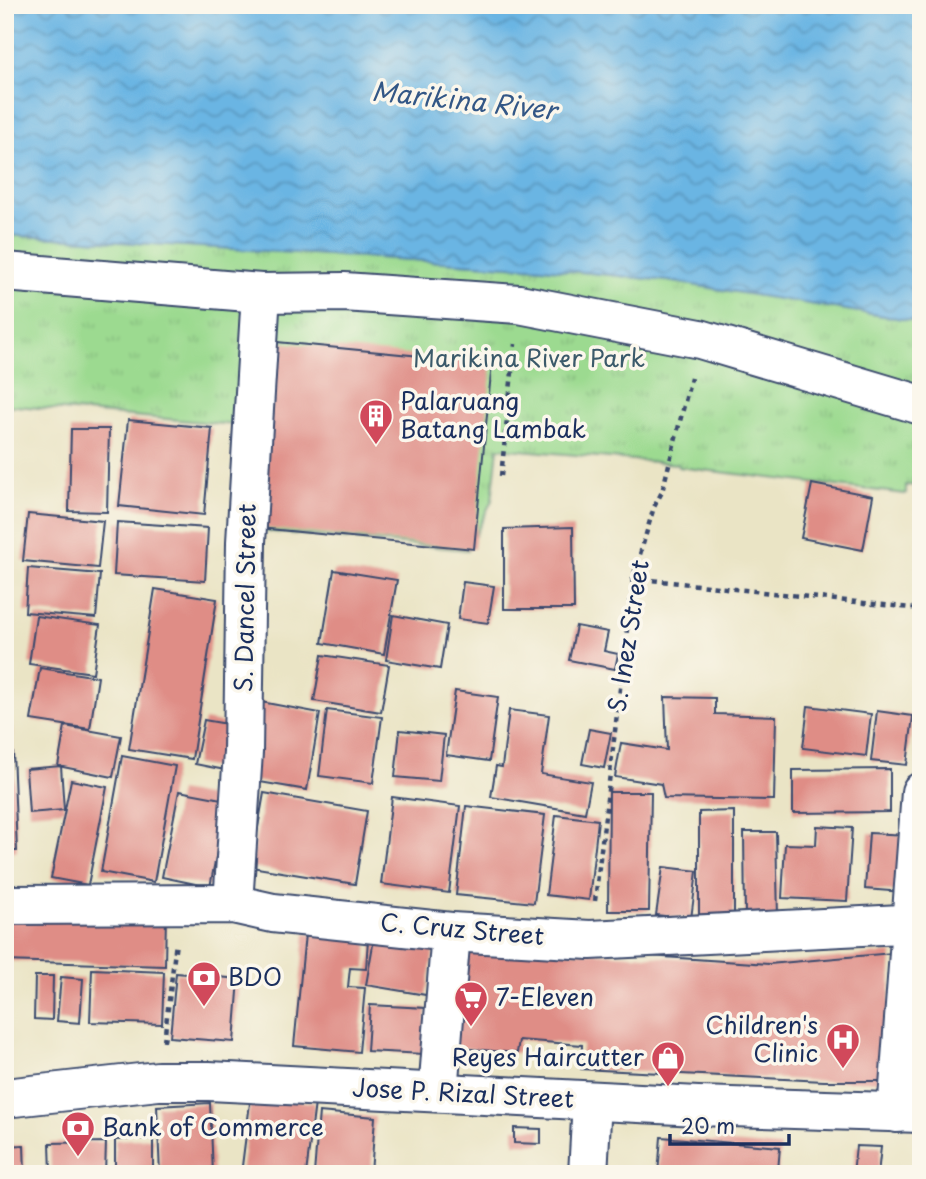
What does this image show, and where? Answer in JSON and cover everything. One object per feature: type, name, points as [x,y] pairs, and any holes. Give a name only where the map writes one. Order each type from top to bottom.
[{"type":"street","points":[[5,272],[261,293],[344,292],[519,304],[700,339],[921,405]]},
{"type":"street","name":"S. Dancel Street","points":[[233,904],[243,752],[246,542],[261,293]]},
{"type":"street","points":[[909,1113],[921,792]]},
{"type":"street","name":"C. Cruz Street","points":[[5,905],[233,904],[272,913],[451,932],[590,940],[915,924]]},
{"type":"street","points":[[438,1092],[451,932]]},
{"type":"street","name":"Jose P. Rizal Street","points":[[5,1098],[158,1081],[909,1113]]},
{"type":"street","points":[[588,1174],[592,1101]]},
{"type":"path","points":[[501,476],[519,304]]},
{"type":"path","name":"S. Inez Street","points":[[590,940],[633,578],[654,507],[662,492],[700,339]]},
{"type":"path","points":[[633,578],[921,609]]},
{"type":"path","points":[[158,1081],[181,903]]},
{"type":"green space","name":"Marikina River Park","points":[[5,235],[542,268],[668,281],[921,322],[921,486],[906,485],[906,494],[678,467],[678,464],[498,448],[492,500],[468,550],[252,530],[259,427],[5,405]]},
{"type":"water","name":"Marikina River","points":[[5,5],[921,5],[921,322],[668,281],[542,268],[5,235]]},
{"type":"building","name":"Palaruang Batang Lambak","points":[[277,342],[492,363],[474,549],[259,528]]},
{"type":"building","points":[[128,420],[212,428],[204,515],[119,506]]},
{"type":"building","points":[[71,429],[109,429],[107,512],[69,511]]},
{"type":"building","points":[[812,484],[873,496],[863,550],[801,538]]},
{"type":"building","points":[[28,514],[103,521],[98,568],[23,561]]},
{"type":"building","points":[[117,522],[208,528],[205,581],[114,575]]},
{"type":"building","points":[[573,527],[574,609],[504,609],[504,529]]},
{"type":"building","points":[[28,568],[100,574],[96,618],[25,612]]},
{"type":"building","points":[[334,570],[397,580],[384,654],[322,643]]},
{"type":"building","points":[[463,582],[494,586],[488,623],[458,619]]},
{"type":"building","points":[[155,589],[217,599],[192,759],[129,749]]},
{"type":"building","points":[[393,615],[447,625],[440,669],[386,660]]},
{"type":"building","points":[[36,616],[100,625],[93,673],[29,664]]},
{"type":"building","points":[[576,626],[608,632],[604,651],[618,654],[615,669],[569,660]]},
{"type":"building","points":[[322,655],[389,665],[381,712],[314,701]]},
{"type":"building","points":[[40,668],[98,677],[90,729],[31,720]]},
{"type":"building","points":[[455,691],[498,697],[489,761],[446,755]]},
{"type":"building","points":[[665,697],[715,698],[715,714],[776,716],[774,800],[664,798],[661,784],[615,777],[621,743],[667,750]]},
{"type":"building","points":[[261,702],[320,713],[307,790],[248,780]]},
{"type":"building","points":[[808,706],[871,714],[866,756],[803,748]]},
{"type":"building","points":[[327,710],[382,717],[373,783],[319,776]]},
{"type":"building","points":[[509,710],[549,715],[541,774],[591,782],[585,813],[491,797],[496,766],[502,767]]},
{"type":"building","points":[[877,711],[913,716],[907,765],[871,761]]},
{"type":"building","points":[[204,720],[233,725],[225,770],[195,764]]},
{"type":"building","points":[[5,726],[12,726],[17,851],[5,851]]},
{"type":"building","points":[[65,726],[121,736],[113,777],[58,766]]},
{"type":"building","points":[[589,729],[611,733],[604,768],[582,764]]},
{"type":"building","points":[[400,730],[444,735],[439,781],[395,777]]},
{"type":"building","points":[[122,756],[175,766],[154,882],[101,872]]},
{"type":"building","points":[[61,766],[64,810],[29,813],[26,769]]},
{"type":"building","points":[[890,769],[890,812],[793,813],[793,770]]},
{"type":"building","points":[[71,780],[107,787],[88,885],[51,878]]},
{"type":"building","points":[[179,791],[227,800],[210,887],[162,877]]},
{"type":"building","points":[[609,792],[651,792],[649,911],[608,911]]},
{"type":"building","points":[[264,793],[367,811],[355,884],[251,867]]},
{"type":"building","points":[[392,797],[460,806],[449,893],[381,884]]},
{"type":"building","points":[[466,806],[545,815],[534,903],[456,895]]},
{"type":"building","points":[[734,811],[734,918],[699,919],[699,812]]},
{"type":"building","points":[[556,815],[598,820],[589,900],[546,895]]},
{"type":"building","points":[[817,826],[852,828],[847,901],[782,898],[785,844],[816,845]]},
{"type":"building","points":[[744,832],[776,832],[778,917],[745,918]]},
{"type":"building","points":[[869,833],[907,835],[903,892],[865,889]]},
{"type":"building","points":[[663,867],[697,871],[691,919],[656,915]]},
{"type":"building","points":[[5,908],[166,913],[165,966],[5,961]]},
{"type":"building","points":[[375,933],[435,944],[426,995],[366,985]]},
{"type":"building","points":[[305,934],[368,939],[366,969],[350,968],[348,987],[365,988],[359,1052],[294,1046]]},
{"type":"building","points":[[453,943],[769,964],[892,953],[885,1081],[824,1081],[581,1069],[582,1045],[519,1040],[517,1053],[447,1047]]},
{"type":"building","points":[[92,969],[164,972],[162,1024],[90,1022]]},
{"type":"building","name":"BDO","points":[[176,973],[239,979],[234,1042],[170,1037]]},
{"type":"building","points":[[35,976],[53,976],[52,1020],[34,1019]]},
{"type":"building","points":[[61,977],[83,979],[80,1023],[57,1021]]},
{"type":"building","points":[[370,1005],[426,1008],[424,1054],[367,1051]]},
{"type":"building","points":[[251,1095],[315,1103],[306,1174],[241,1174]]},
{"type":"building","points":[[210,1103],[213,1174],[160,1174],[157,1106]]},
{"type":"building","points":[[319,1112],[375,1117],[371,1174],[314,1174]]},
{"type":"building","points":[[514,1128],[541,1129],[541,1144],[514,1143]]},
{"type":"building","points":[[661,1137],[780,1147],[778,1171],[790,1174],[658,1174]]},
{"type":"building","points":[[153,1138],[153,1174],[115,1174],[115,1140]]},
{"type":"building","name":"Bank of Commerce","points":[[106,1142],[105,1174],[51,1174],[50,1143]]},
{"type":"building","points":[[24,1145],[25,1174],[5,1174],[5,1146]]},
{"type":"building","points":[[856,1146],[881,1147],[878,1174],[853,1174]]},
{"type":"place","name":"Palaruang Batang Lambak","points":[[376,446]]},
{"type":"place","name":"BDO","points":[[204,1008]]},
{"type":"place","name":"7-Eleven","points":[[471,1028]]},
{"type":"place","name":"Children's Clinic","points":[[843,1070]]},
{"type":"place","name":"Reyes Haircutter","points":[[668,1088]]},
{"type":"place","name":"Bank of Commerce","points":[[78,1158]]}]
